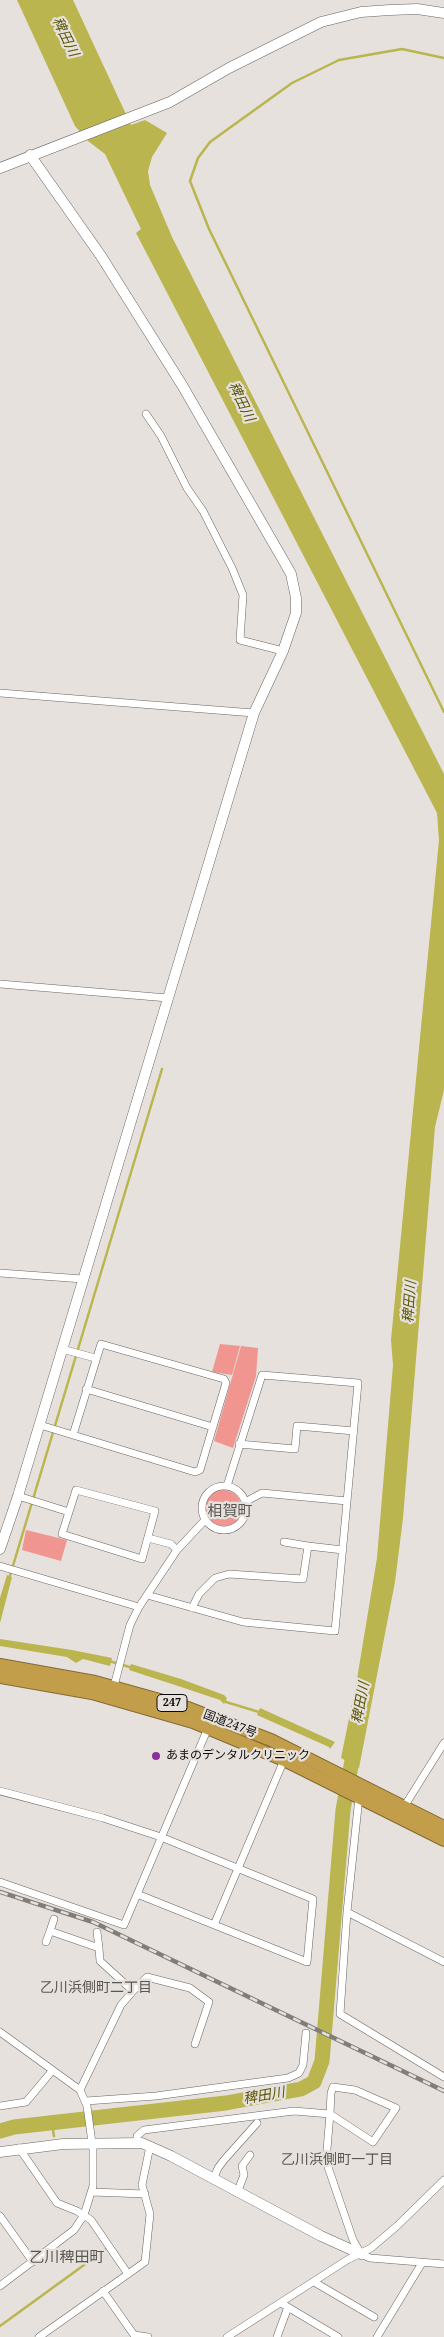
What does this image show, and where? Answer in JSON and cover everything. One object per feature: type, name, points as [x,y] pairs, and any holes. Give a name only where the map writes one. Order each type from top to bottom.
[{"type":"highway","name":"国道247号","points":[[0,1665],[34,1669],[114,1686],[188,1708],[243,1729],[358,1792],[401,1812],[444,1827]]},
{"type":"highway","name":"国道247号","points":[[0,1677],[115,1699],[208,1728],[284,1760],[333,1777]]},
{"type":"highway","name":"国道247号","points":[[401,1812],[444,1840]]},
{"type":"street","points":[[0,168],[70,139],[170,102],[229,68],[321,22],[362,12],[416,4],[444,13]]},
{"type":"street","points":[[0,1549],[22,1497],[44,1426],[67,1350],[83,1279],[254,713],[283,651],[296,613],[296,598],[291,574],[182,385],[101,256],[30,155]]},
{"type":"street","points":[[146,414],[161,436],[187,488],[203,511],[232,568],[243,595],[240,640],[283,651]]},
{"type":"street","points":[[286,565],[297,572]]},
{"type":"street","points":[[0,693],[254,713]]},
{"type":"street","points":[[0,984],[168,998]]},
{"type":"street","points":[[0,1273],[83,1279]]},
{"type":"street","points":[[44,1426],[58,1430],[73,1435],[195,1472],[200,1470],[226,1383],[224,1379],[104,1343],[101,1344],[95,1358],[73,1435]]},
{"type":"street","points":[[67,1350],[95,1358]]},
{"type":"street","points":[[147,1596],[243,1622],[334,1631],[358,1383],[262,1376],[227,1486]]},
{"type":"street","points":[[86,1389],[213,1427]]},
{"type":"street","points":[[239,1444],[295,1449],[297,1426],[354,1431]]},
{"type":"street","points":[[227,1486],[240,1493],[244,1502],[245,1513],[242,1520],[231,1529],[216,1528],[205,1520],[202,1506],[204,1499],[213,1489],[227,1486]]},
{"type":"street","points":[[76,1490],[155,1511],[142,1559],[62,1534],[69,1512],[76,1490]]},
{"type":"street","points":[[244,1502],[262,1493],[347,1501]]},
{"type":"street","points":[[22,1497],[69,1512]]},
{"type":"street","points":[[114,1686],[130,1625],[139,1607],[177,1550],[205,1520]]},
{"type":"street","points":[[148,1538],[171,1544],[177,1550]]},
{"type":"street","points":[[284,1542],[343,1550]]},
{"type":"street","points":[[192,1608],[206,1585],[216,1578],[229,1574],[303,1579],[308,1546]]},
{"type":"street","points":[[2,1567],[139,1607]]},
{"type":"street","points":[[0,1882],[124,1926],[208,1728]]},
{"type":"street","points":[[401,1812],[444,1743]]},
{"type":"street","points":[[214,1925],[284,1760]]},
{"type":"street","points":[[0,1791],[103,1818],[161,1837],[313,1899],[307,1962],[137,1894]]},
{"type":"street","points":[[358,1792],[340,2014],[444,2077]]},
{"type":"street","points":[[347,1912],[444,1962]]},
{"type":"street","points":[[46,1942],[54,1919]]},
{"type":"street","points":[[50,1931],[99,1948]]},
{"type":"street","points":[[97,1932],[100,1962],[133,1991]]},
{"type":"street","points":[[80,2090],[121,2005],[147,1977],[190,1988],[208,2002],[195,2044]]},
{"type":"street","points":[[0,2032],[80,2090],[86,2104],[92,2140],[92,2192],[84,2215],[74,2230],[0,2286]]},
{"type":"street","points":[[86,2104],[288,2078],[298,2073],[303,2065],[306,2033]]},
{"type":"street","points":[[0,2106],[26,2102],[52,2070]]},
{"type":"street","points":[[137,2143],[137,2136],[144,2130],[286,2112],[330,2114],[373,2142],[396,2108],[354,2090],[333,2087],[330,2114],[327,2166],[353,2240],[361,2254]]},
{"type":"street","points":[[214,2180],[218,2168],[257,2123]]},
{"type":"street","points":[[0,2152],[19,2148],[92,2140],[137,2143],[150,2146],[322,2236],[361,2254],[378,2260],[444,2264]]},
{"type":"street","points":[[39,2337],[145,2262],[150,2214],[145,2194],[143,2173],[150,2146]]},
{"type":"street","points":[[19,2148],[57,2203],[91,2220],[128,2274]]},
{"type":"street","points":[[237,2192],[244,2175],[242,2166],[250,2155]]},
{"type":"street","points":[[227,2337],[371,2248],[398,2226],[444,2180]]},
{"type":"street","points":[[92,2192],[145,2194]]},
{"type":"street","points":[[0,2216],[33,2262]]},
{"type":"street","points":[[378,2337],[422,2264]]},
{"type":"street","points":[[314,2282],[374,2317]]},
{"type":"street","points":[[104,2291],[134,2335],[148,2337]]},
{"type":"street","points":[[281,2303],[338,2337]]},
{"type":"street","points":[[277,2337],[288,2307]]},
{"type":"shaded area","points":[[220,1344],[240,1346],[232,1375],[212,1372]]},
{"type":"shaded area","points":[[241,1346],[258,1348],[256,1376],[233,1448],[214,1441]]},
{"type":"shaded area","points":[[223,1490],[236,1496],[242,1509],[236,1522],[223,1528],[210,1522],[204,1509],[210,1496]]},
{"type":"shaded area","points":[[26,1530],[67,1540],[61,1561],[22,1550]]},
{"type":"water","points":[[17,0],[73,0],[131,125],[145,120],[167,133],[152,157],[148,171],[150,185],[172,237],[444,774],[444,1090],[435,1127],[403,1518],[395,1582],[359,1768],[341,1758],[357,1679],[377,1558],[393,1365],[391,1340],[439,840],[437,813],[136,233],[141,229],[105,154],[88,141],[75,126]]},
{"type":"water","points":[[7,1575],[12,1577],[0,1623],[0,1598]]},
{"type":"water","points":[[0,1639],[112,1658],[110,1666],[83,1659],[76,1663],[67,1657],[0,1646]]},
{"type":"water","points":[[131,1664],[181,1679],[224,1695],[227,1698],[224,1704],[220,1700],[129,1670]]},
{"type":"water","points":[[260,1708],[335,1742],[330,1749],[257,1715]]},
{"type":"waterway","points":[[444,58],[402,49],[339,60],[292,83],[210,142],[198,158],[190,181],[209,229],[444,712]]},
{"type":"waterway","points":[[9,1579],[162,1069]]},
{"type":"waterway","points":[[109,1661],[133,1668]]},
{"type":"waterway","points":[[223,1699],[226,1702],[259,1712]]},
{"type":"waterway","name":"稗田川","points":[[0,2131],[14,2127],[226,2103],[301,2089],[314,2082],[322,2061],[343,1810],[355,1744]]},
{"type":"waterway","points":[[52,2124],[54,2136]]},
{"type":"waterway","points":[[0,2326],[106,2249]]},
{"type":"railway","points":[[0,1892],[93,1922],[444,2091]]},
{"type":"place","name":"あまのデンタルクリニック","points":[[156,1756]]},
{"type":"district","name":"相賀町","points":[[230,1512]]},
{"type":"district","name":"乙川浜側町二丁目","points":[[96,1988]]},
{"type":"district","name":"乙川浜側町一丁目","points":[[337,2160]]},
{"type":"district","name":"乙川稗田町","points":[[67,2258]]}]
